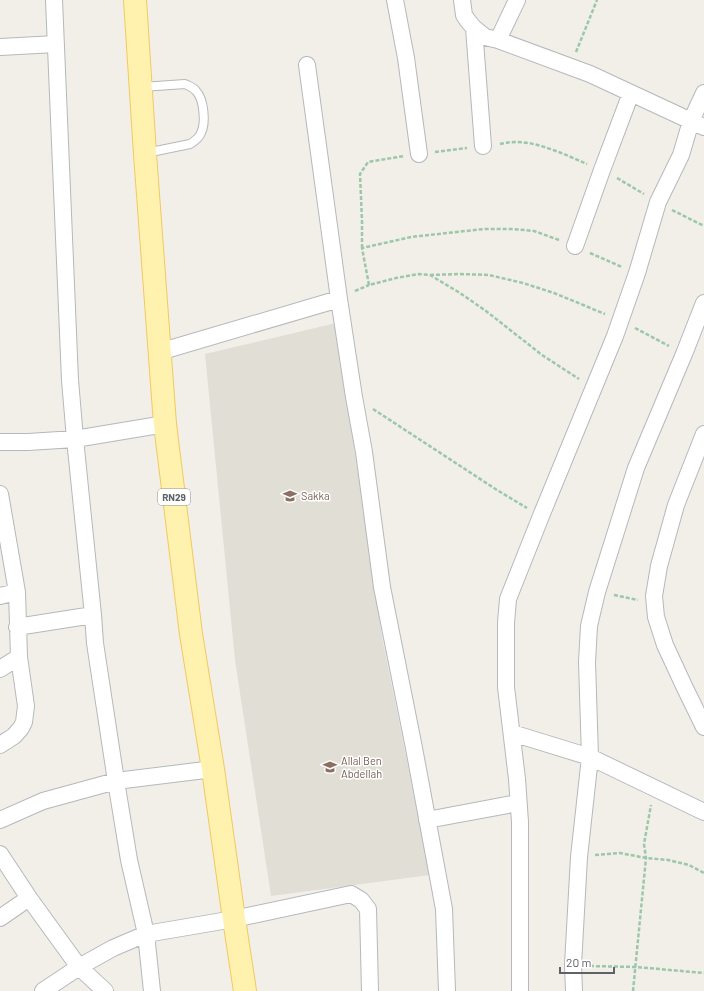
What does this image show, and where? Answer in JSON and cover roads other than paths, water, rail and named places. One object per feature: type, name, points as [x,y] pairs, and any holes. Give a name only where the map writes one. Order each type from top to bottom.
[{"type":"main road","name":"RN29","points":[[135,0],[165,424],[191,634],[213,769],[244,991]]},
{"type":"street","points":[[54,0],[70,380],[95,643],[129,860],[146,934],[152,991]]},
{"type":"street","points":[[394,0],[406,58],[419,154]]},
{"type":"street","points":[[462,0],[464,15],[474,28],[485,37],[498,40],[590,74],[698,124]]},
{"type":"street","points":[[498,40],[517,0]]},
{"type":"street","points":[[474,28],[483,146]]},
{"type":"street","points":[[0,47],[56,44]]},
{"type":"street","points":[[307,66],[354,397],[364,452],[382,587],[444,908],[447,991]]},
{"type":"street","points":[[575,246],[631,93]]},
{"type":"street","points":[[520,991],[520,830],[517,779],[506,687],[505,661],[508,599],[614,336],[637,273],[658,202],[698,124],[704,93]]},
{"type":"street","points":[[159,352],[340,299]]},
{"type":"street","points":[[574,991],[573,965],[579,857],[590,757],[587,662],[588,626],[597,592],[636,468],[704,303]]},
{"type":"street","points":[[0,442],[75,439],[165,424]]},
{"type":"street","points":[[704,434],[676,505],[659,566],[654,596],[656,617],[666,645],[704,727]]},
{"type":"street","points":[[0,494],[17,592],[19,657],[26,706],[24,722],[21,728],[14,736],[0,745]]},
{"type":"street","points":[[0,596],[17,592]]},
{"type":"street","points":[[17,627],[93,615]]},
{"type":"street","points":[[0,669],[19,657]]},
{"type":"street","points":[[512,734],[590,757],[704,812]]},
{"type":"street","points":[[0,820],[43,801],[116,781],[213,769]]},
{"type":"street","points":[[427,820],[518,803]]},
{"type":"street","points":[[0,854],[29,898],[79,967],[105,991]]},
{"type":"street","points":[[43,991],[79,967],[112,948],[146,934],[234,919],[351,894],[361,900],[368,909],[370,991]]},
{"type":"street","points":[[0,918],[29,898]]},
{"type":"lane","points":[[141,88],[185,84],[197,91],[201,99],[204,116],[202,133],[196,141],[190,144],[145,154]]},
{"type":"place","name":"Sakka","points":[[290,496]]},
{"type":"place","name":"Allal Ben Abdellah","points":[[330,767]]}]
